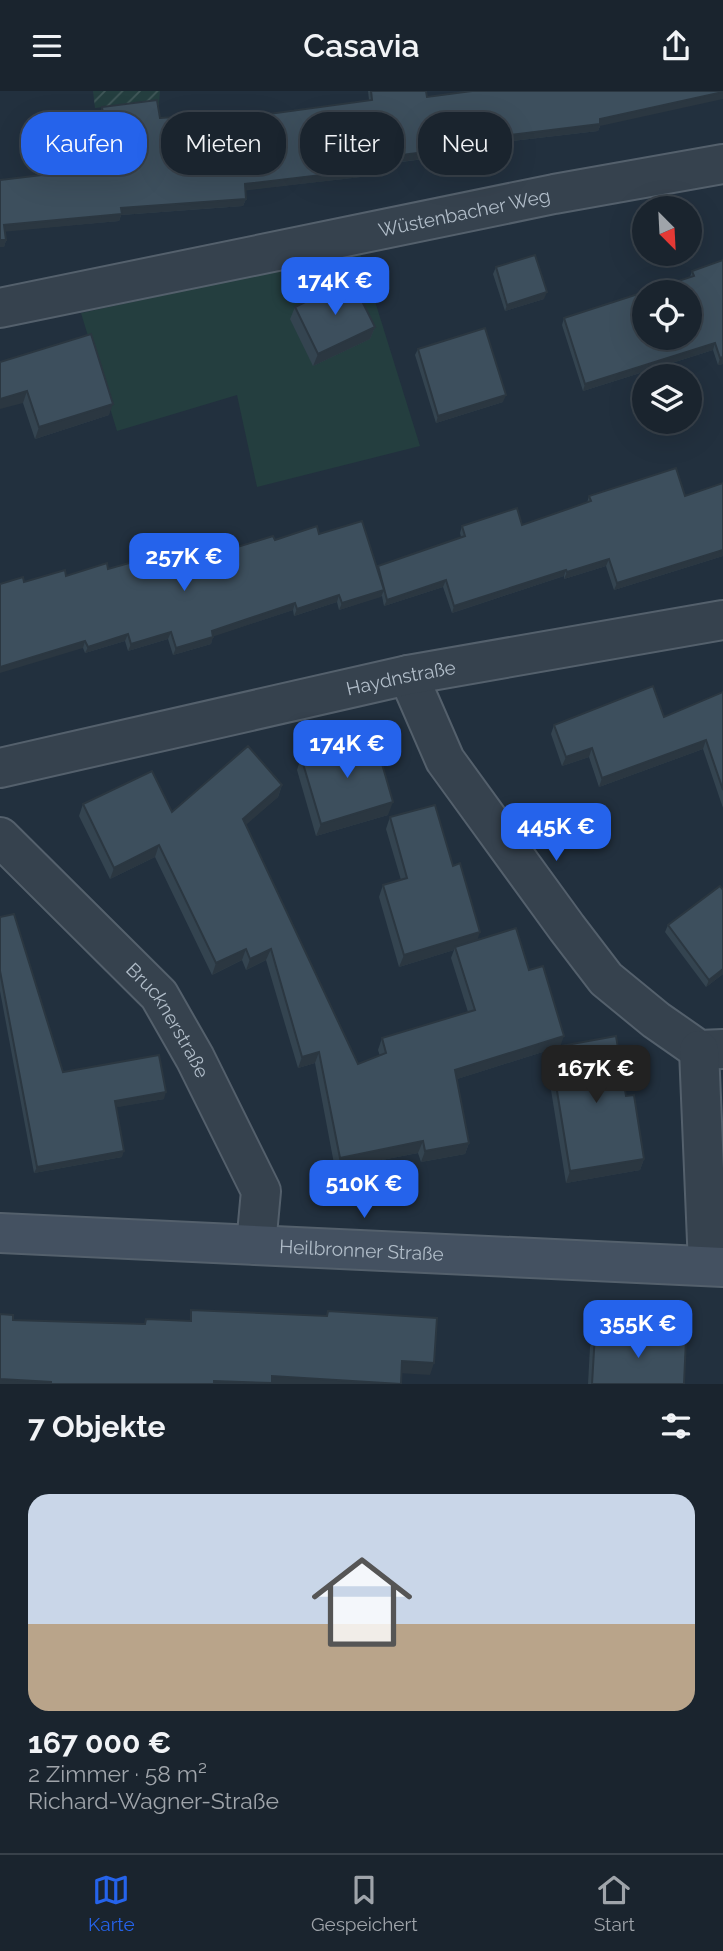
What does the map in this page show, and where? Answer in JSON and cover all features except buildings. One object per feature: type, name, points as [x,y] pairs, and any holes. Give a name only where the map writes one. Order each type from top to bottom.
[{"type":"street","name":"Wüstenbacher Weg","points":[[0,308],[554,194],[723,163]]},
{"type":"street","name":"Haydnstraße","points":[[0,768],[408,675],[723,620]]},
{"type":"street","points":[[408,675],[445,760],[606,979],[656,1020],[711,1049],[715,1266]]},
{"type":"street","name":"Brucknerstraße","points":[[0,837],[159,995],[195,1058],[261,1191],[256,1245]]},
{"type":"street","name":"Heilbronner Straße","points":[[0,1233],[715,1266]]},
{"type":"green space","points":[[93,91],[160,91],[158,114],[129,104],[95,108]]},
{"type":"green space","points":[[360,253],[420,446],[257,487],[237,395],[117,431],[81,313]]}]
